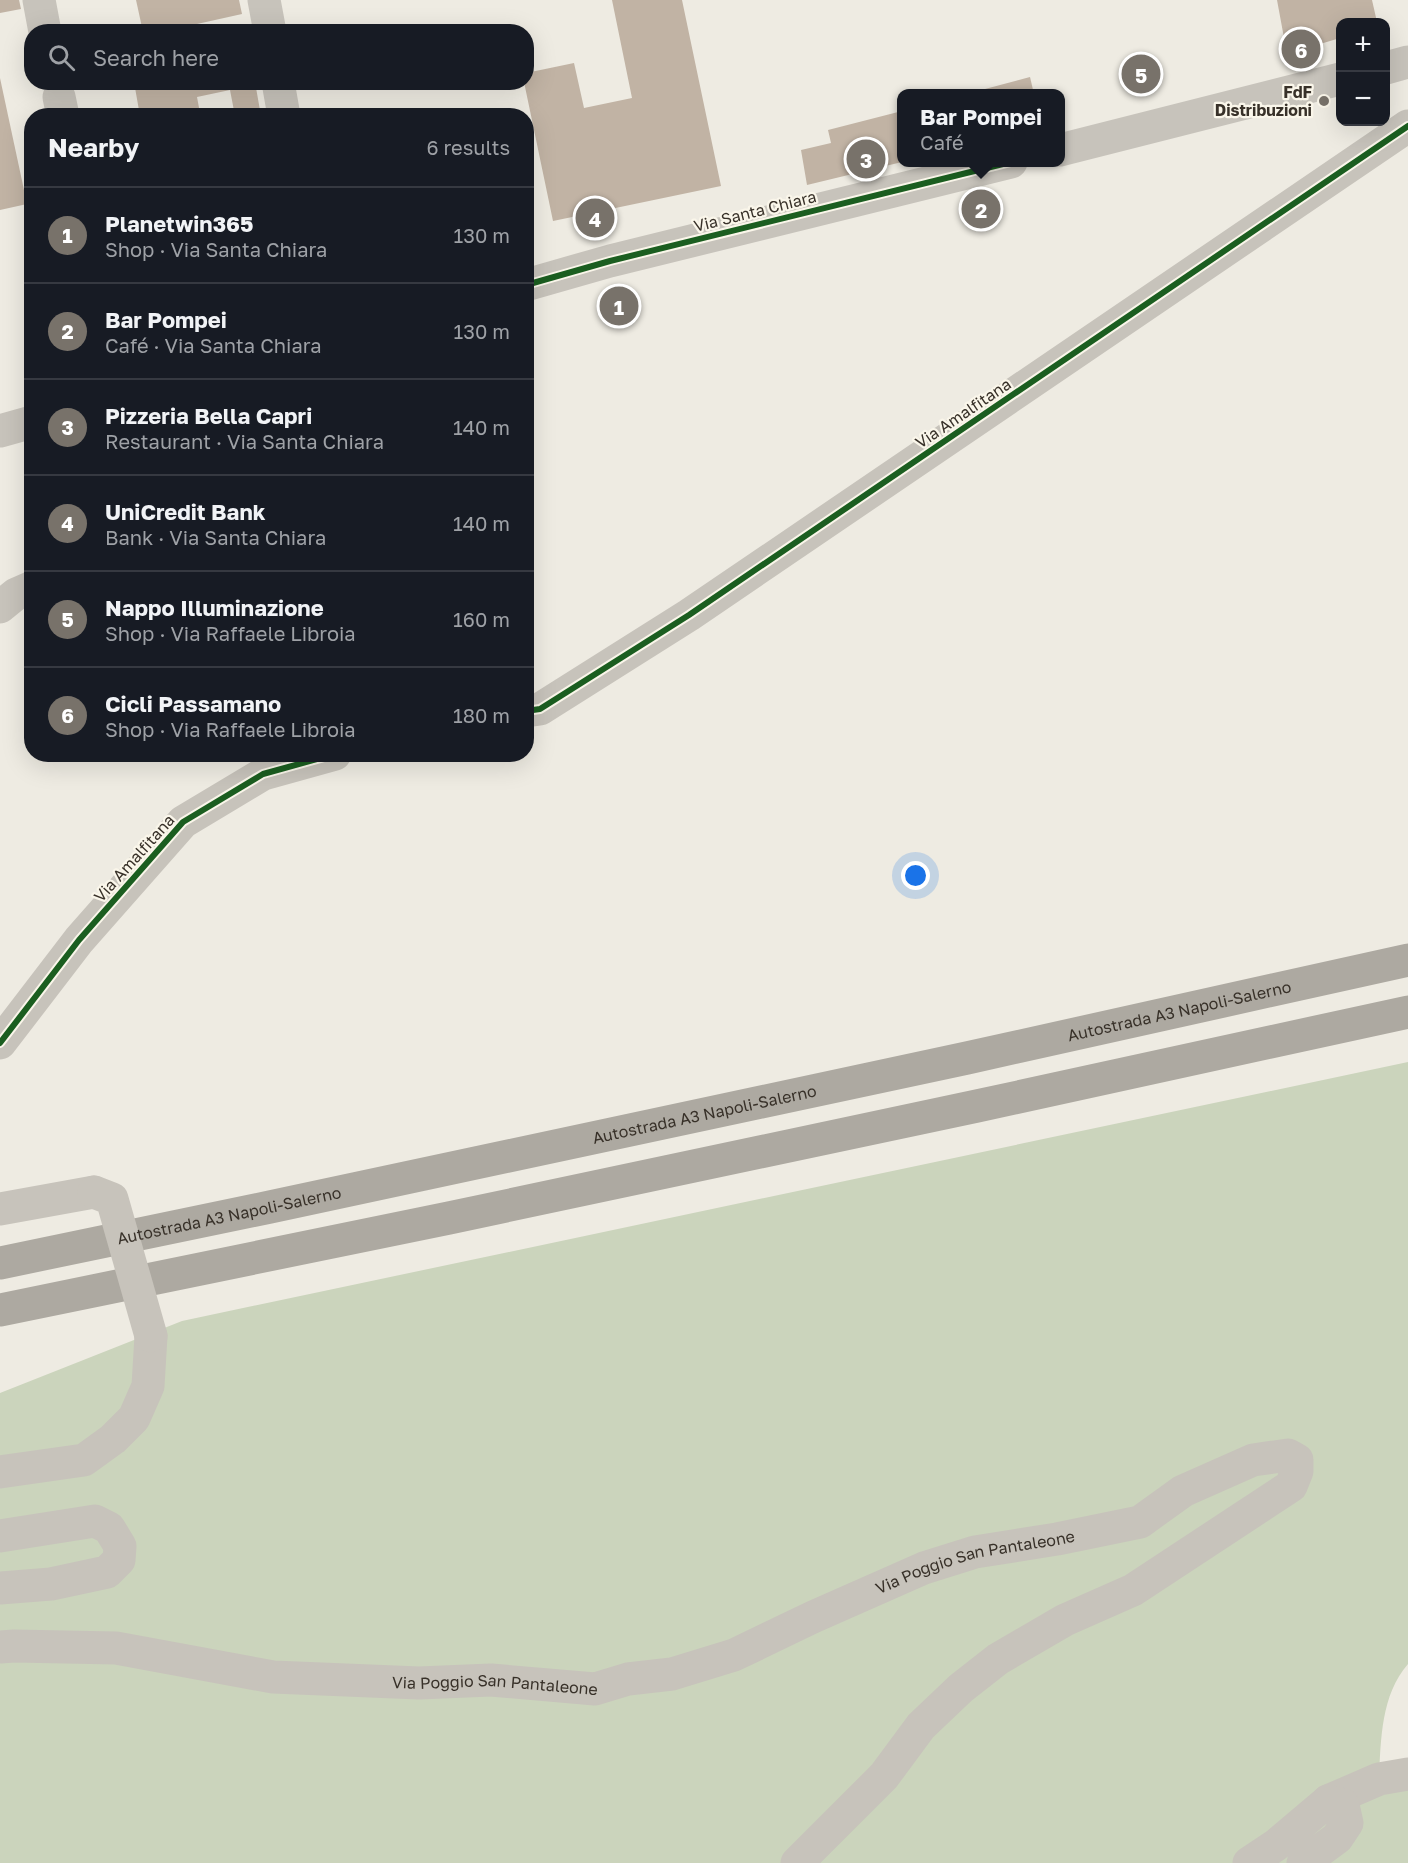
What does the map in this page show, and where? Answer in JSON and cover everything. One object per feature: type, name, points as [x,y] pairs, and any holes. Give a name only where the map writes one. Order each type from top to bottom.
[{"type":"highway","name":"Autostrada A3 Napoli-Salerno","points":[[0,1263],[282,1205],[1408,960]]},
{"type":"highway","points":[[0,1310],[461,1216],[1408,1012]]},
{"type":"street","points":[[39,0],[44,24]]},
{"type":"street","points":[[264,0],[268,24]]},
{"type":"street","points":[[1390,67],[1408,62]]},
{"type":"street","points":[[1065,149],[1336,80]]},
{"type":"street","points":[[279,90],[283,108]]},
{"type":"street","name":"Via Amalfitana","points":[[534,710],[540,709],[689,615],[1408,126]]},
{"type":"street","name":"Via Santa Chiara","points":[[534,283],[956,169],[978,167]]},
{"type":"street","points":[[0,431],[24,424]]},
{"type":"street","name":"Via Amalfitana","points":[[0,1043],[80,940],[183,822],[263,774],[306,762]]},
{"type":"street","points":[[0,1209],[94,1192],[112,1199],[151,1336],[148,1386],[134,1418],[113,1439],[84,1460],[0,1472]]},
{"type":"street","name":"Via Poggio San Pantaleone","points":[[0,1647],[116,1648],[273,1677],[419,1683],[491,1680],[595,1689],[628,1679],[672,1674],[734,1655],[924,1568],[975,1552],[1057,1539],[1140,1522],[1183,1491],[1253,1460],[1288,1455],[1298,1460],[1298,1472],[1291,1486],[1281,1493],[1133,1590],[1065,1620],[998,1659],[961,1688],[921,1726],[884,1776],[797,1863]]},
{"type":"street","points":[[0,1536],[95,1521],[109,1528],[120,1546],[119,1560],[107,1572],[51,1584],[0,1588]]},
{"type":"street","points":[[1250,1863],[1276,1845],[1328,1801],[1379,1779],[1408,1774]]},
{"type":"street","points":[[1303,1863],[1337,1838],[1347,1822],[1343,1805],[1328,1801]]},
{"type":"green space","points":[[1408,1062],[1408,1664],[1392,1689],[1387,1703],[1379,1778],[1408,1770],[1408,1863],[0,1863],[0,1393],[182,1321]]},
{"type":"building","points":[[0,0],[19,0],[21,9],[0,13]]},
{"type":"building","points":[[136,0],[239,0],[242,14],[197,24],[141,24]]},
{"type":"building","points":[[612,0],[682,0],[721,186],[553,221],[534,130],[534,108],[529,108],[526,90],[534,90],[534,71],[574,63],[584,108],[632,98]]},
{"type":"building","points":[[1277,0],[1372,0],[1376,18],[1336,18],[1336,39],[1287,54]]},
{"type":"building","points":[[1030,77],[1033,89],[985,89]]},
{"type":"building","points":[[0,78],[24,190],[24,205],[0,210]]},
{"type":"building","points":[[135,90],[230,90],[197,97],[199,108],[139,108]]},
{"type":"building","points":[[230,90],[256,90],[260,108],[233,108]]},
{"type":"building","points":[[897,112],[897,163],[807,185],[801,150],[831,143],[828,130]]},
{"type":"cycle path","points":[[534,710],[540,709],[689,615],[1408,126]]},
{"type":"cycle path","points":[[534,283],[610,261],[991,167]]},
{"type":"cycle path","points":[[0,1043],[79,940],[183,822],[263,774],[306,762]]},
{"type":"place","name":"Cicli Passamano","points":[[1301,49]]},
{"type":"place","name":"Nappo Illuminazione","points":[[1141,74]]},
{"type":"place","name":"FdF Distribuzioni","points":[[1324,101]]},
{"type":"place","name":"Pizzeria Bella Capri","points":[[866,159]]},
{"type":"place","name":"Bar Pompei","points":[[981,209]]},
{"type":"place","name":"UniCredit Bank","points":[[595,218]]},
{"type":"place","name":"Planetwin365","points":[[619,306]]}]
